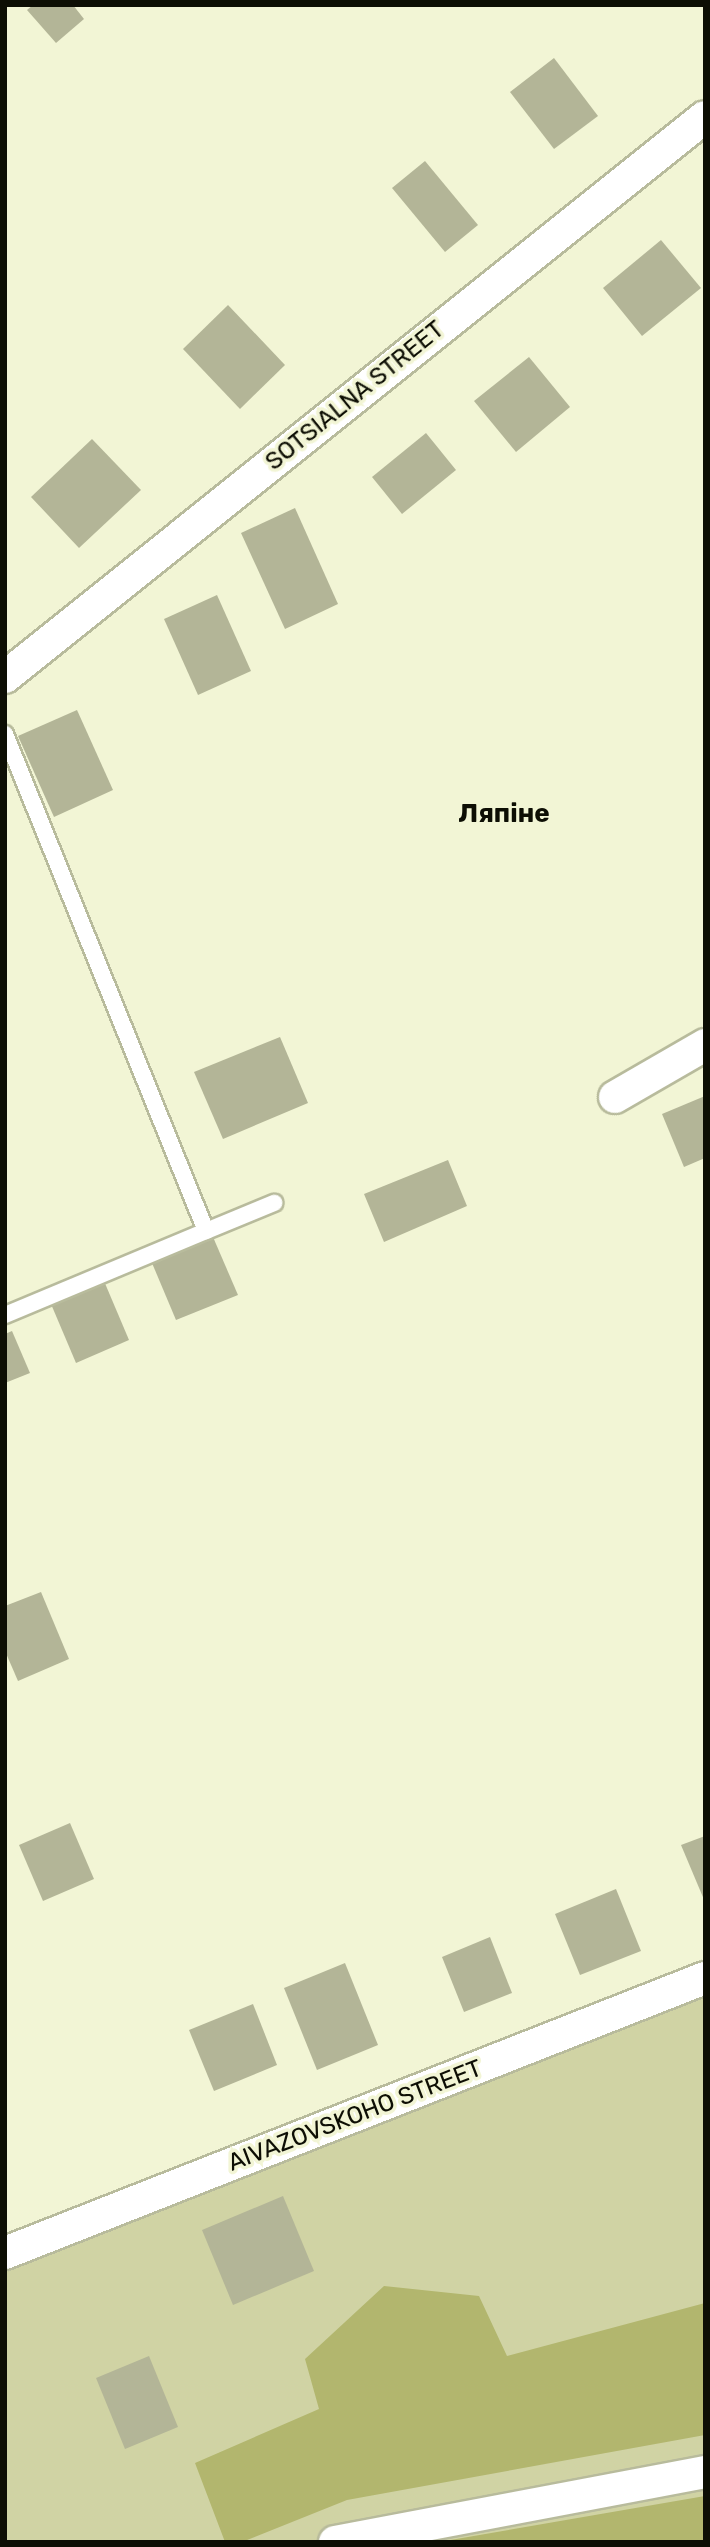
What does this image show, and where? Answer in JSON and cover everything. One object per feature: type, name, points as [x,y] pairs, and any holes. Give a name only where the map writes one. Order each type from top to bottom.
[{"type":"street","name":"SOTSIALNA STREET","points":[[5,677],[705,117]]},
{"type":"street","points":[[615,1097],[705,1045]]},
{"type":"street","name":"AIVAZOVSKOHO STREET","points":[[5,2253],[705,1978]]},
{"type":"street","points":[[335,2542],[705,2472]]},
{"type":"lane","points":[[5,734],[206,1231]]},
{"type":"lane","points":[[5,1315],[274,1203]]},
{"type":"green space","points":[[705,1978],[705,2542],[5,2542],[5,2253]]},
{"type":"green space","points":[[384,2286],[479,2296],[507,2356],[705,2303],[705,2435],[347,2500],[242,2542],[225,2542],[195,2463],[319,2409],[305,2359]]},
{"type":"green space","points":[[705,2496],[705,2542],[439,2542]]},
{"type":"building","points":[[33,5],[73,5],[84,19],[56,43],[27,10]]},
{"type":"building","points":[[554,58],[598,116],[554,149],[510,92]]},
{"type":"building","points":[[425,161],[478,225],[445,252],[392,188]]},
{"type":"building","points":[[661,240],[701,288],[642,336],[603,288]]},
{"type":"building","points":[[228,305],[285,365],[240,409],[183,349]]},
{"type":"building","points":[[529,357],[570,407],[516,452],[474,401]]},
{"type":"building","points":[[426,433],[456,470],[402,514],[372,477]]},
{"type":"building","points":[[92,439],[141,490],[79,548],[31,497]]},
{"type":"building","points":[[295,508],[338,604],[285,629],[241,533]]},
{"type":"building","points":[[217,595],[251,671],[198,695],[164,619]]},
{"type":"building","points":[[77,710],[113,790],[54,817],[18,736]]},
{"type":"building","points":[[280,1037],[308,1103],[223,1139],[194,1072]]},
{"type":"building","points":[[705,1096],[705,1158],[684,1167],[662,1114]]},
{"type":"building","points":[[448,1160],[467,1206],[384,1242],[364,1194]]},
{"type":"building","points":[[213,1237],[238,1295],[176,1320],[152,1263]]},
{"type":"building","points":[[104,1281],[129,1340],[76,1363],[51,1304]]},
{"type":"building","points":[[12,1331],[30,1373],[5,1383],[5,1334]]},
{"type":"building","points":[[41,1592],[69,1659],[18,1681],[5,1651],[5,1606]]},
{"type":"building","points":[[70,1823],[94,1879],[43,1901],[19,1845]]},
{"type":"building","points":[[705,1836],[705,1902],[681,1845]]},
{"type":"building","points":[[616,1889],[641,1951],[580,1975],[555,1914]]},
{"type":"building","points":[[490,1937],[512,1993],[464,2012],[442,1957]]},
{"type":"building","points":[[345,1963],[378,2045],[317,2070],[284,1988]]},
{"type":"building","points":[[253,2004],[277,2065],[214,2091],[189,2030]]},
{"type":"building","points":[[283,2196],[314,2271],[233,2305],[202,2230]]},
{"type":"building","points":[[149,2356],[178,2427],[125,2449],[96,2378]]},
{"type":"district","name":"Ляпіне","points":[[504,814]]}]
